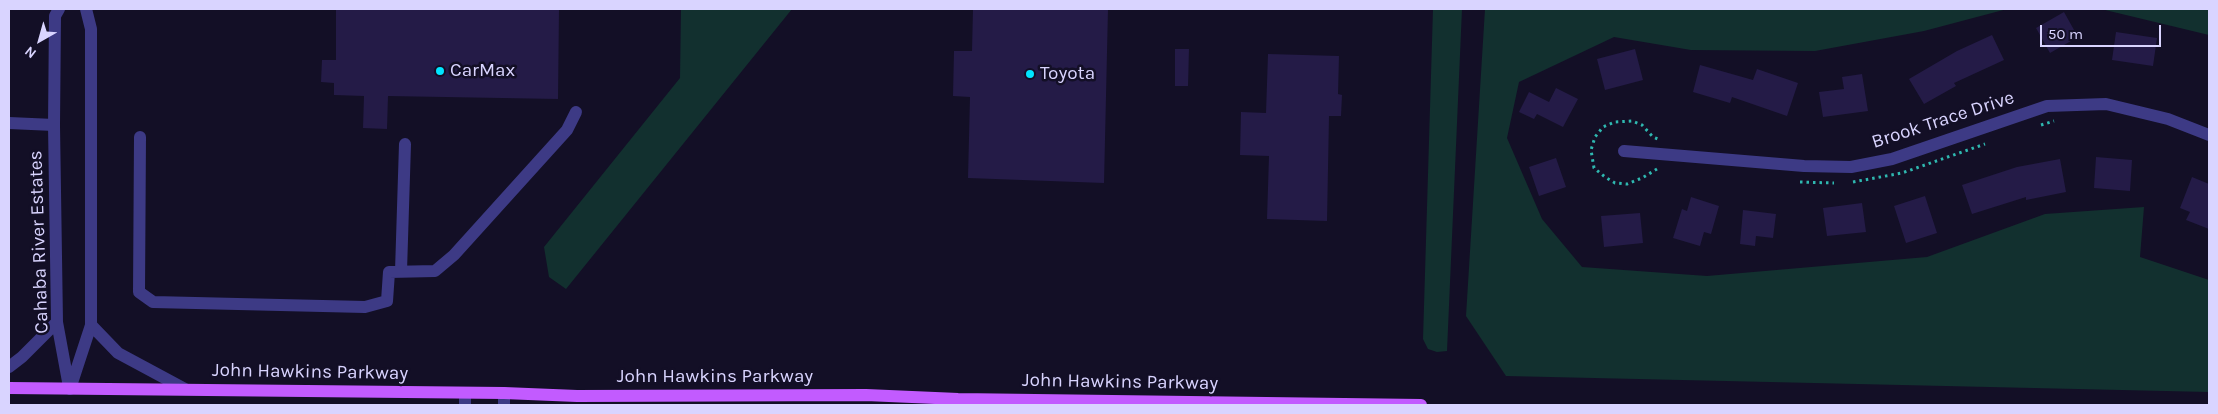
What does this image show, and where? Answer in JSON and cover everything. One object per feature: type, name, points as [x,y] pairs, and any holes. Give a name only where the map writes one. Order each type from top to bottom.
[{"type":"main road","name":"John Hawkins Parkway","points":[[9,388],[185,389],[579,401],[866,395],[958,402],[1421,405]]},
{"type":"street","name":"Cahaba River Estates","points":[[58,9],[55,16],[54,125],[57,322],[70,389]]},
{"type":"street","points":[[70,389],[90,325],[91,29],[86,9]]},
{"type":"street","name":"Brook Trace Drive","points":[[1624,152],[1804,166],[1851,167],[1892,159],[2048,106],[2106,104],[2168,119],[2209,134]]},
{"type":"street","points":[[140,137],[140,292],[153,302],[365,307],[386,301],[389,272],[435,271],[454,255],[567,130],[576,112]]},
{"type":"street","points":[[9,123],[54,125]]},
{"type":"street","points":[[401,271],[405,144]]},
{"type":"street","points":[[9,367],[22,358],[57,322]]},
{"type":"street","points":[[90,325],[118,353],[185,389]]},
{"type":"path","points":[[2040,125],[2056,120]]},
{"type":"path","points":[[1661,140],[1653,137],[1642,126],[1632,121],[1615,122],[1603,127],[1590,150],[1594,168],[1615,183],[1627,184],[1663,167]]},
{"type":"path","points":[[1847,182],[1902,173],[1994,141]]},
{"type":"path","points":[[1790,180],[1837,182]]},
{"type":"green space","points":[[681,9],[792,9],[566,289],[549,277],[544,247],[680,78]]},
{"type":"green space","points":[[1433,9],[1462,9],[1447,351],[1437,352],[1428,349],[1423,339]]},
{"type":"green space","points":[[1485,9],[2007,9],[1924,31],[1815,51],[1691,50],[1614,37],[1519,82],[1507,138],[1542,219],[1582,267],[1707,276],[1927,257],[2045,214],[2144,207],[2140,257],[2209,280],[2209,392],[1506,376],[1466,316]]},
{"type":"green space","points":[[2101,9],[2209,9],[2209,35]]},
{"type":"building","name":"CarMax","points":[[336,9],[559,9],[558,99],[388,96],[387,129],[363,128],[364,96],[334,95],[334,83],[321,82],[322,60],[336,60]]},
{"type":"building","name":"Toyota","points":[[973,9],[1108,9],[1104,183],[968,178],[970,97],[953,96],[954,51],[972,51]]},
{"type":"building","points":[[2064,12],[2078,37],[2050,53],[2036,28]]},
{"type":"building","points":[[2116,32],[2157,38],[2153,66],[2112,60]]},
{"type":"building","points":[[1992,35],[2004,60],[1954,83],[1956,86],[1924,104],[1909,79],[1957,51]]},
{"type":"building","points":[[1175,49],[1189,49],[1188,86],[1175,86]]},
{"type":"building","points":[[1635,49],[1643,80],[1605,90],[1597,59]]},
{"type":"building","points":[[1268,54],[1339,56],[1338,94],[1342,95],[1341,116],[1329,116],[1327,221],[1267,219],[1269,156],[1240,155],[1241,112],[1266,113]]},
{"type":"building","points":[[1700,65],[1753,80],[1757,69],[1798,83],[1787,116],[1732,97],[1730,103],[1693,92]]},
{"type":"building","points":[[1862,74],[1868,111],[1823,117],[1819,92],[1844,89],[1842,77]]},
{"type":"building","points":[[1556,88],[1578,99],[1563,127],[1537,114],[1534,119],[1519,112],[1529,92],[1549,102]]},
{"type":"building","points":[[2096,157],[2132,160],[2130,191],[2094,188]]},
{"type":"building","points":[[1556,158],[1566,187],[1539,196],[1529,167]]},
{"type":"building","points":[[2060,159],[2066,192],[2026,200],[2026,197],[1972,214],[1962,185],[2017,167]]},
{"type":"building","points":[[2192,177],[2209,184],[2209,229],[2186,220],[2190,212],[2180,208]]},
{"type":"building","points":[[1925,196],[1937,233],[1906,243],[1894,206]]},
{"type":"building","points":[[1691,197],[1719,206],[1711,234],[1704,232],[1700,246],[1673,238],[1682,209],[1687,211]]},
{"type":"building","points":[[1862,203],[1866,232],[1827,236],[1823,208]]},
{"type":"building","points":[[1743,210],[1776,214],[1773,238],[1756,236],[1755,246],[1740,244]]},
{"type":"building","points":[[1640,213],[1643,243],[1604,247],[1601,216]]},
{"type":"place","name":"CarMax","points":[[440,71]]},
{"type":"place","name":"Toyota","points":[[1030,74]]}]
